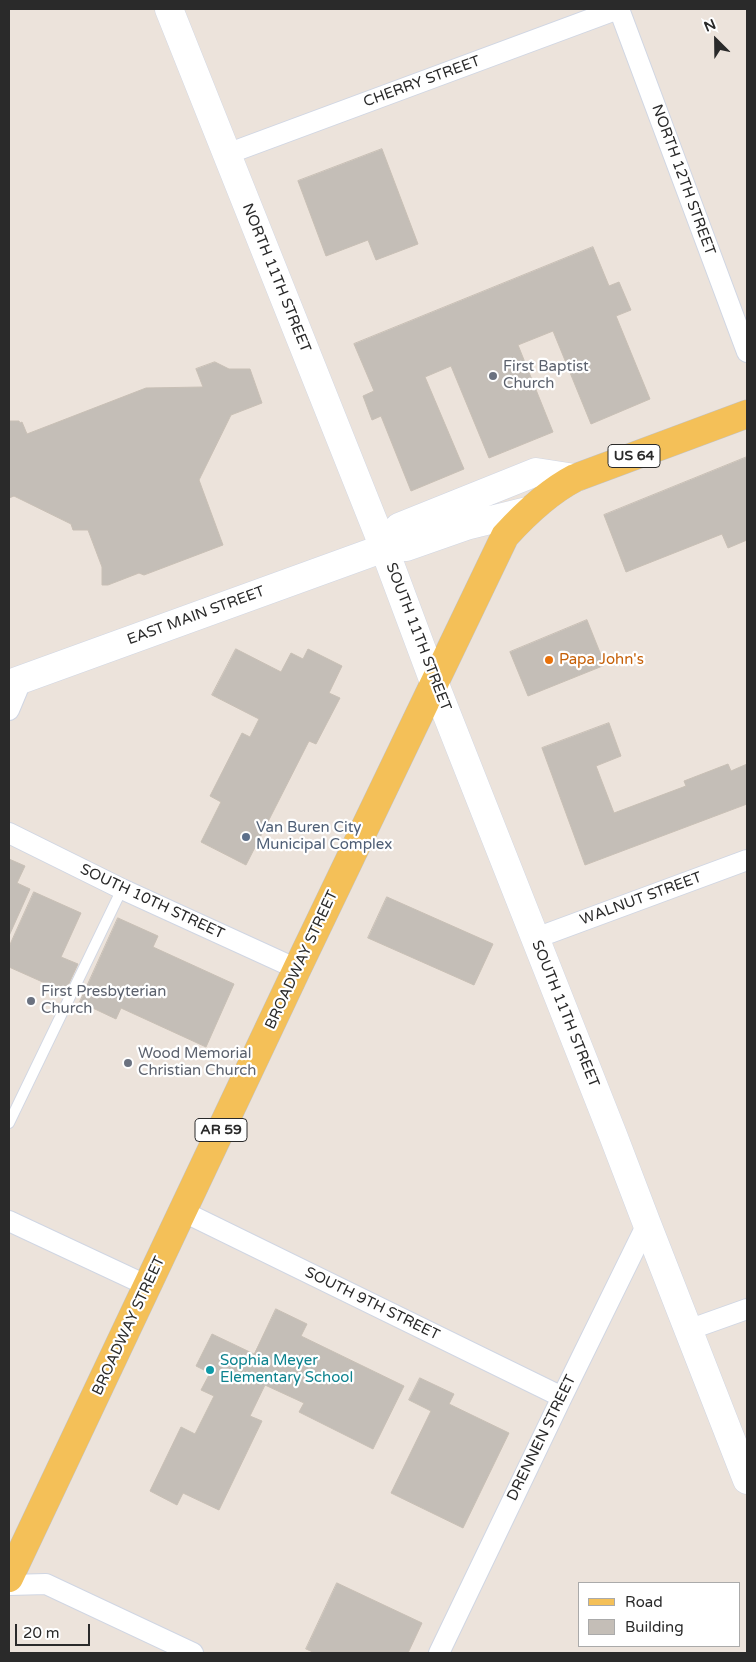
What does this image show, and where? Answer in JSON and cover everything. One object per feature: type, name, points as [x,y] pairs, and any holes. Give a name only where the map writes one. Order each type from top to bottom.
[{"type":"main road","name":"EAST MAIN STREET","points":[[528,511],[565,483],[575,478],[747,414]]},
{"type":"main road","name":"BROADWAY STREET","points":[[9,1578],[297,969],[505,536],[528,511]]},
{"type":"street","name":"NORTH 11TH STREET","points":[[169,9],[384,548]]},
{"type":"street","name":"CHERRY STREET","points":[[227,154],[618,9]]},
{"type":"street","name":"NORTH 12TH STREET","points":[[618,9],[747,352]]},
{"type":"street","name":"EAST MAIN STREET","points":[[384,548],[398,527],[536,472],[575,478]]},
{"type":"street","name":"EAST MAIN STREET","points":[[15,682],[384,548],[406,547],[466,526],[528,511]]},
{"type":"street","name":"SOUTH 11TH STREET","points":[[384,548],[434,682],[747,1480]]},
{"type":"street","points":[[9,710],[15,682]]},
{"type":"street","name":"SOUTH 10TH STREET","points":[[9,833],[122,889],[297,969]]},
{"type":"street","name":"WALNUT STREET","points":[[536,938],[747,860]]},
{"type":"street","name":"SOUTH 9TH STREET","points":[[182,1211],[562,1397]]},
{"type":"street","points":[[9,1221],[148,1286]]},
{"type":"street","name":"DRENNEN STREET","points":[[439,1653],[647,1224]]},
{"type":"street","points":[[688,1330],[747,1309]]},
{"type":"street","points":[[9,1585],[46,1584],[193,1653]]},
{"type":"lane","points":[[9,1123],[122,889]]},
{"type":"building","points":[[382,149],[418,244],[376,260],[368,240],[326,256],[298,181]]},
{"type":"building","points":[[593,247],[609,286],[619,282],[631,310],[616,316],[650,399],[591,424],[553,331],[518,345],[553,432],[489,458],[451,366],[425,377],[464,469],[411,491],[381,416],[372,420],[363,396],[374,391],[354,344]]},
{"type":"building","points":[[215,362],[229,369],[250,369],[262,403],[231,415],[199,480],[223,545],[144,575],[139,573],[108,585],[102,585],[102,567],[88,530],[73,530],[71,524],[14,496],[9,498],[9,421],[22,422],[27,434],[146,388],[203,387],[196,369]]},
{"type":"building","points":[[747,457],[747,540],[728,548],[722,534],[626,572],[604,515]]},
{"type":"building","points":[[587,620],[605,665],[528,696],[510,652]]},
{"type":"building","points":[[236,649],[281,672],[291,653],[303,659],[308,649],[342,666],[329,693],[340,698],[316,744],[309,741],[246,865],[201,842],[221,802],[210,796],[242,733],[250,737],[259,719],[212,695]]},
{"type":"building","points":[[609,723],[621,756],[596,766],[614,813],[686,786],[684,781],[728,764],[731,771],[747,764],[747,804],[585,865],[542,748]]},
{"type":"building","points":[[9,859],[25,866],[17,883],[30,889],[9,936]]},
{"type":"building","points":[[34,892],[81,913],[61,957],[78,964],[65,992],[9,967],[9,947]]},
{"type":"building","points":[[387,897],[493,944],[474,985],[368,938]]},
{"type":"building","points":[[118,918],[158,936],[153,947],[234,984],[206,1047],[121,1008],[116,1019],[80,1002]]},
{"type":"building","points":[[276,1309],[307,1324],[301,1336],[404,1386],[373,1449],[299,1412],[304,1403],[265,1385],[250,1416],[262,1421],[219,1510],[183,1493],[177,1505],[150,1491],[181,1427],[195,1434],[214,1396],[201,1390],[210,1373],[196,1366],[212,1334],[254,1354]]},
{"type":"building","points":[[420,1378],[454,1394],[449,1404],[509,1433],[463,1528],[391,1493],[431,1411],[409,1400]]},
{"type":"building","points":[[337,1583],[422,1623],[408,1653],[315,1653],[306,1649]]},
{"type":"place","name":"First Baptist Church","points":[[493,376]]},
{"type":"place","name":"Papa John's","points":[[549,660]]},
{"type":"place","name":"Van Buren City Municipal Complex","points":[[246,837]]},
{"type":"place","name":"First Presbyterian Church","points":[[31,1001]]},
{"type":"place","name":"Wood Memorial Christian Church","points":[[128,1063]]},
{"type":"place","name":"Sophia Meyer Elementary School","points":[[210,1370]]}]
